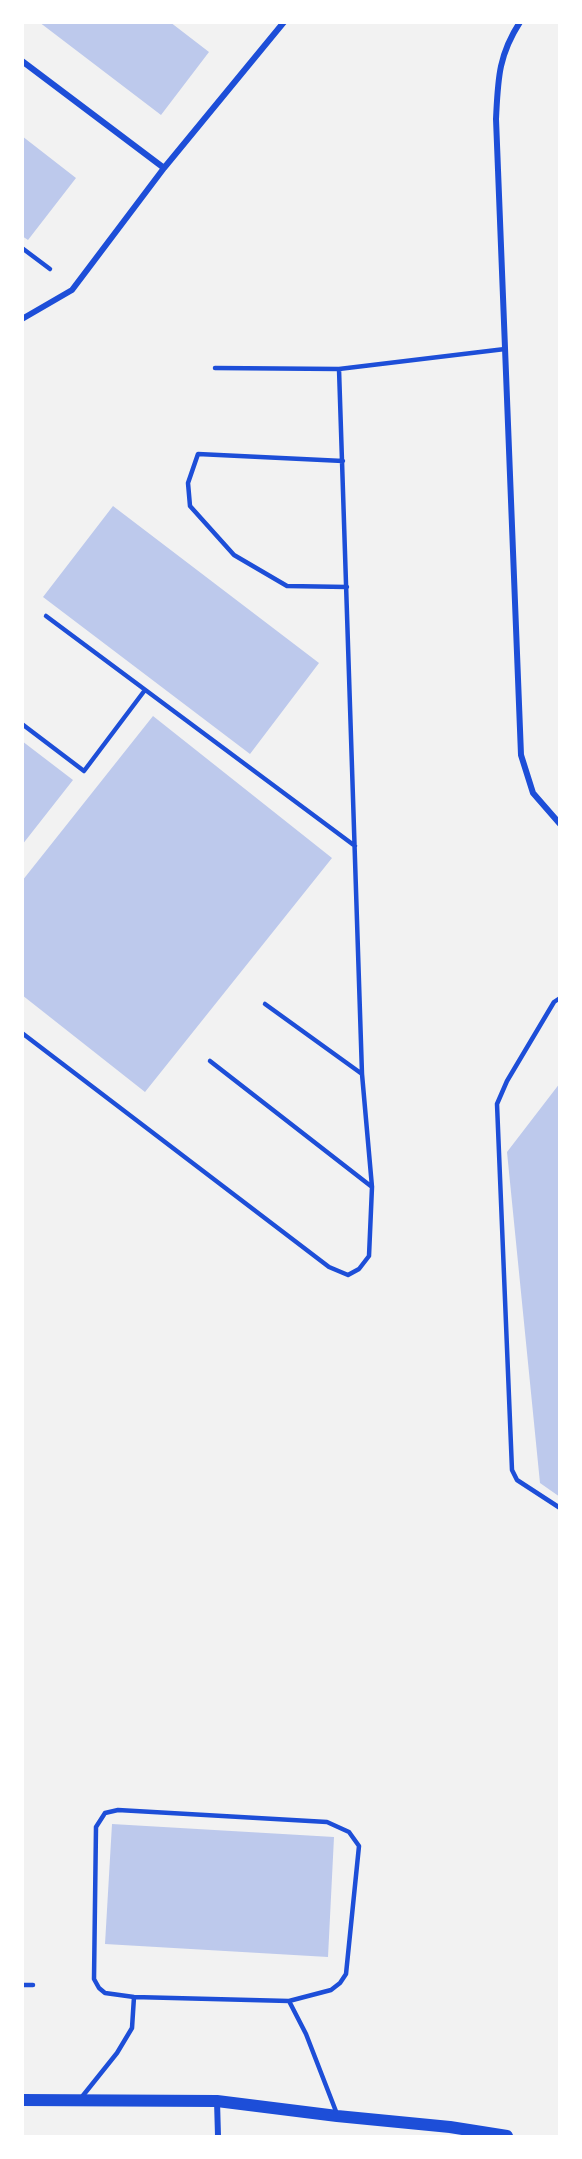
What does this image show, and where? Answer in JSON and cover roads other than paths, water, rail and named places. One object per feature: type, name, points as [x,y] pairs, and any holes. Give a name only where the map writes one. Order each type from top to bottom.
[{"type":"main road","points":[[22,2100],[217,2101],[450,2127],[507,2136]]},
{"type":"street","points":[[22,319],[72,290],[164,168],[284,22]]},
{"type":"street","points":[[520,22],[499,68],[496,119],[521,755],[533,793],[560,824]]},
{"type":"street","points":[[22,61],[164,168]]},
{"type":"street","points":[[217,2101],[218,2136]]},
{"type":"lane","points":[[22,248],[50,269]]},
{"type":"lane","points":[[216,368],[339,369],[505,349]]},
{"type":"lane","points":[[22,1033],[329,1267],[348,1275],[359,1269],[369,1256],[372,1187],[362,1074],[339,369]]},
{"type":"lane","points":[[343,461],[198,454],[188,483],[190,506],[234,555],[287,586],[347,587]]},
{"type":"lane","points":[[46,616],[355,846]]},
{"type":"lane","points":[[22,724],[84,771],[145,690]]},
{"type":"lane","points":[[560,998],[554,1002],[507,1081],[497,1104],[512,1470],[517,1480],[560,1508]]},
{"type":"lane","points":[[265,1004],[362,1074]]},
{"type":"lane","points":[[210,1061],[372,1187]]},
{"type":"lane","points":[[118,1810],[327,1822],[349,1832],[359,1846],[346,1974],[331,1990],[289,2001],[134,1997],[105,1993],[99,1988],[94,1979],[96,1827],[105,1813],[118,1810]]},
{"type":"lane","points":[[22,1986],[33,1985]]},
{"type":"lane","points":[[79,2101],[117,2053],[132,2028],[134,1997]]},
{"type":"lane","points":[[289,2001],[306,2034],[337,2116]]}]
